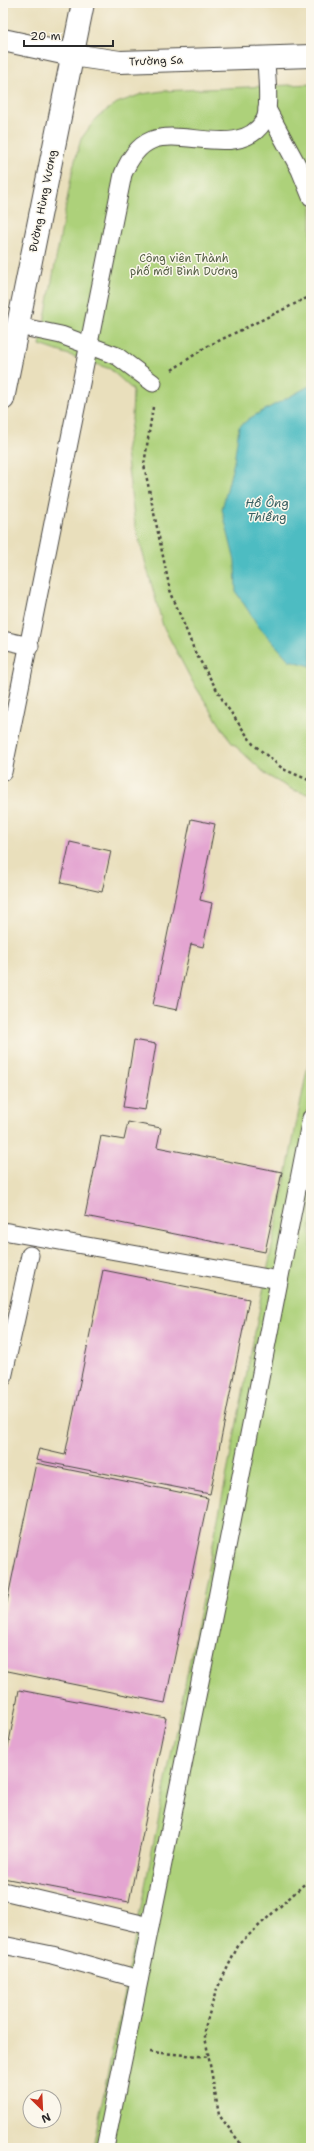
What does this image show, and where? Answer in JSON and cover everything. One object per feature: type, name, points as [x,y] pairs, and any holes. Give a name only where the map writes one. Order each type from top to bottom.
[{"type":"main road","name":"Đường Hùng Vương","points":[[3,399],[83,3]]},
{"type":"main road","name":"Trường Sa","points":[[3,40],[72,55],[120,62],[311,56]]},
{"type":"lane","points":[[3,772],[30,646],[123,174],[129,160],[139,148],[152,140],[164,138],[224,141],[239,138],[254,132],[265,121],[267,108],[266,58]]},
{"type":"lane","points":[[267,108],[300,170],[311,197]]},
{"type":"lane","points":[[18,326],[61,334],[117,356],[153,382]]},
{"type":"lane","points":[[3,640],[30,646]]},
{"type":"lane","points":[[104,2148],[216,1604],[311,1118]]},
{"type":"lane","points":[[3,1231],[279,1280]]},
{"type":"lane","points":[[3,1378],[30,1255]]},
{"type":"lane","points":[[3,1891],[150,1926]]},
{"type":"lane","points":[[3,1945],[52,1955],[139,1980]]},
{"type":"path","points":[[311,296],[206,347],[153,382],[152,410],[144,464],[170,590],[195,652],[225,704],[253,744],[283,769],[311,781]]},
{"type":"path","points":[[244,2148],[219,2115],[204,2031],[216,1991],[239,1944],[311,1878]]},
{"type":"path","points":[[142,2051],[209,2057]]},
{"type":"green space","name":"Công viên Thành phố mới Bình Dương","points":[[311,84],[311,795],[293,790],[268,776],[231,742],[192,681],[163,626],[135,525],[126,452],[132,419],[133,390],[110,369],[40,345],[73,168],[81,139],[97,117],[117,103],[142,94],[163,91]]},
{"type":"green space","points":[[311,1050],[311,2148],[93,2148]]},
{"type":"water","name":"Hồ Ông Thiềng","points":[[311,385],[311,666],[289,660],[259,627],[236,592],[235,561],[222,509],[234,462],[239,427],[250,418]]},
{"type":"building","points":[[191,819],[215,824],[200,900],[212,903],[203,947],[191,944],[177,1010],[153,1005]]},
{"type":"building","points":[[70,842],[111,851],[102,892],[61,883]]},
{"type":"building","points":[[134,1040],[156,1044],[145,1110],[123,1107]]},
{"type":"building","points":[[128,1122],[161,1128],[157,1147],[282,1172],[265,1252],[85,1216],[101,1136],[124,1140]]},
{"type":"building","points":[[103,1270],[249,1299],[210,1494],[36,1460],[39,1449],[65,1455]]},
{"type":"building","points":[[36,1463],[208,1498],[165,1703],[3,1670],[3,1621]]},
{"type":"building","points":[[19,1690],[166,1718],[129,1902],[3,1878],[3,1773]]}]
